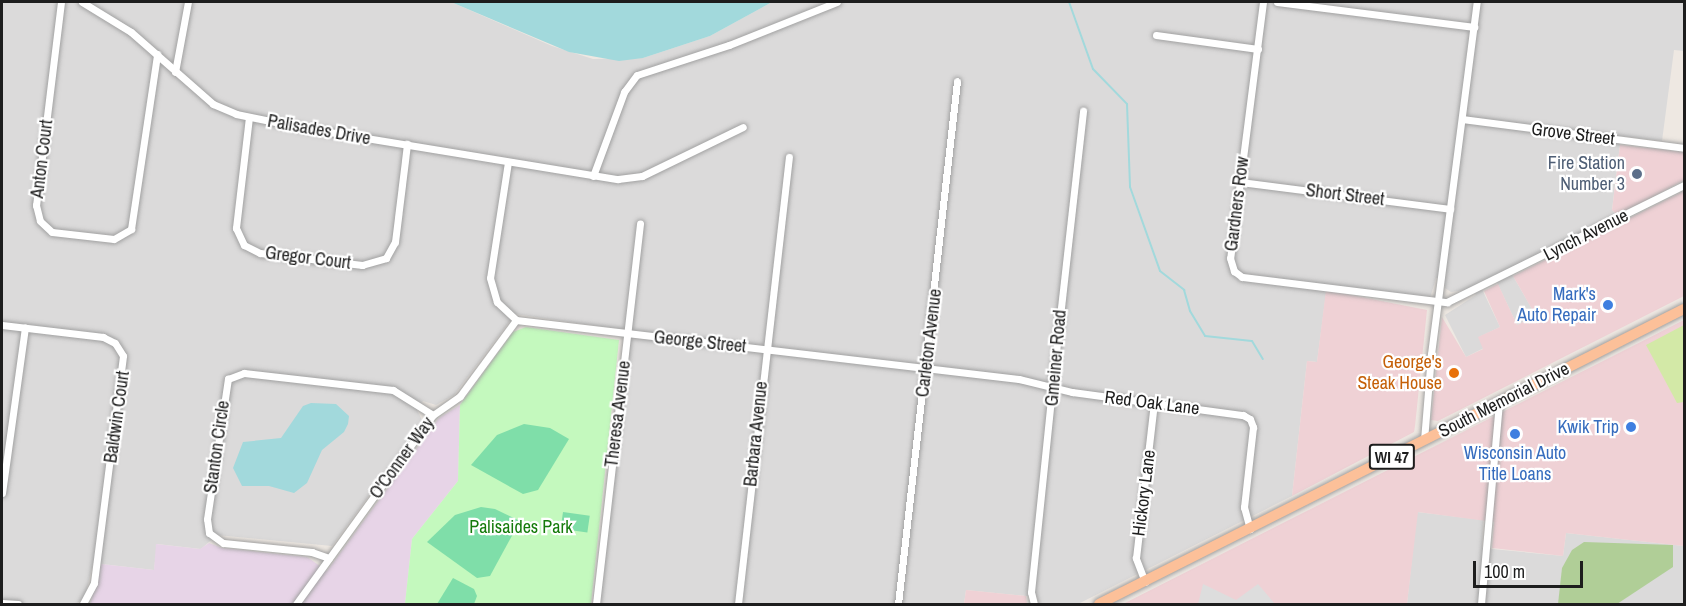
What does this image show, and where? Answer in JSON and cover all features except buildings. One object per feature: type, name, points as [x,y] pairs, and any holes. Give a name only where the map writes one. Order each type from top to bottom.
[{"type":"main road","name":"South Memorial Drive","points":[[1099,604],[1684,309]]},
{"type":"street","name":"Anton Court","points":[[61,2],[36,205],[40,221],[52,232],[114,239],[131,229],[157,54]]},
{"type":"street","name":"Palisades Drive","points":[[82,2],[115,21],[157,54],[213,104],[249,117],[618,179],[642,176],[743,127]]},
{"type":"street","points":[[175,72],[188,2]]},
{"type":"street","points":[[593,176],[624,92],[637,75],[729,45],[837,2]]},
{"type":"street","name":"Gardners Row","points":[[1263,2],[1230,258],[1238,275],[1438,304]]},
{"type":"street","points":[[1277,2],[1474,27]]},
{"type":"street","points":[[1424,440],[1438,304],[1477,2]]},
{"type":"street","points":[[1156,35],[1258,49]]},
{"type":"street","name":"Carleton Avenue","points":[[898,604],[957,81]]},
{"type":"street","name":"Gmeiner Road","points":[[1034,604],[1031,592],[1083,111]]},
{"type":"street","name":"Gregor Court","points":[[249,117],[236,228],[244,245],[260,253],[362,265],[386,258],[395,242],[407,144]]},
{"type":"street","name":"Grove Street","points":[[1462,119],[1684,148]]},
{"type":"street","name":"Barbara Avenue","points":[[738,604],[765,350],[789,157]]},
{"type":"street","points":[[508,162],[490,278],[496,302],[516,320]]},
{"type":"street","name":"Short Street","points":[[1240,182],[1450,209]]},
{"type":"street","name":"Lynch Avenue","points":[[1438,304],[1488,284],[1684,186]]},
{"type":"street","name":"Theresa Avenue","points":[[596,604],[640,224]]},
{"type":"street","name":"George Street","points":[[516,320],[926,368],[1036,382],[1053,387]]},
{"type":"street","name":"O'Conner Way","points":[[296,604],[433,415],[460,396],[516,320]]},
{"type":"street","name":"Baldwin Court","points":[[2,325],[103,337],[116,343],[123,356],[93,587],[82,604]]},
{"type":"street","points":[[2,493],[25,328]]},
{"type":"street","name":"Stanton Circle","points":[[329,558],[312,552],[223,543],[209,533],[207,519],[228,379],[244,373],[393,390],[409,396],[433,415]]},
{"type":"street","name":"Red Oak Lane","points":[[1053,387],[1250,419],[1253,428],[1244,507],[1250,529]]},
{"type":"street","points":[[1481,604],[1499,402]]},
{"type":"street","name":"Hickory Lane","points":[[1145,582],[1136,558],[1154,403]]},
{"type":"street","points":[[2,603],[18,604]]},
{"type":"shaded area","points":[[2,2],[451,2],[552,46],[593,59],[643,58],[710,36],[772,2],[1684,2],[1684,51],[1674,50],[1662,141],[1621,136],[1612,210],[1618,216],[1509,269],[1536,316],[1517,325],[1494,276],[1479,283],[1500,327],[1479,337],[1484,348],[1466,357],[1445,315],[1476,295],[1472,289],[1451,292],[1445,288],[1444,279],[1436,278],[1430,298],[1327,286],[1317,362],[1307,361],[1292,496],[1078,604],[1039,604],[1037,597],[966,590],[964,604],[599,604],[631,331],[515,314],[454,395],[436,405],[423,401],[416,408],[423,422],[332,546],[217,535],[201,549],[157,544],[154,570],[93,563],[85,597],[76,604],[2,604]]},
{"type":"shaded area","points":[[1620,145],[1684,152],[1684,180],[1618,216],[1612,210]]},
{"type":"shaded area","points":[[1684,191],[1684,296],[1438,421],[1431,420],[1442,317],[1466,357],[1483,349],[1478,337],[1500,327],[1484,291],[1498,284],[1517,325],[1536,316],[1513,276]]},
{"type":"shaded area","points":[[1326,290],[1427,310],[1415,426],[1414,432],[1292,496],[1307,361],[1317,362]]},
{"type":"shaded area","points":[[1684,320],[1684,546],[1566,533],[1563,556],[1492,548],[1494,522],[1418,512],[1407,604],[1123,604]]},
{"type":"shaded area","points":[[460,405],[458,481],[412,539],[405,604],[90,604],[101,564],[154,570],[156,544],[200,549],[209,543],[222,548],[307,557],[327,571],[439,418]]},
{"type":"shaded area","points":[[1417,512],[1483,520],[1482,548],[1563,556],[1566,533],[1684,546],[1684,604],[1407,604]]},
{"type":"shaded area","points":[[1203,584],[1236,600],[1258,584],[1275,604],[1198,604]]},
{"type":"shaded area","points":[[966,590],[1026,596],[1027,604],[964,604]]},
{"type":"green space","points":[[1684,325],[1684,402],[1677,403],[1646,345]]},
{"type":"green space","name":"Palisaides Park","points":[[526,327],[619,340],[591,604],[405,604],[412,539],[458,481],[460,405],[513,332]]},
{"type":"green space","points":[[524,424],[550,428],[569,439],[538,490],[523,494],[471,465],[497,435]]},
{"type":"green space","points":[[481,507],[495,509],[520,521],[490,576],[477,578],[427,542],[455,515]]},
{"type":"green space","points":[[563,512],[590,516],[587,533],[561,529]]},
{"type":"green space","points":[[1584,542],[1673,545],[1673,567],[1617,604],[1558,604],[1562,568],[1572,550]]},
{"type":"green space","points":[[453,578],[474,589],[477,596],[474,604],[437,604]]},
{"type":"water","points":[[451,2],[772,2],[710,36],[643,58],[619,61],[569,52]]},
{"type":"water","points":[[311,403],[336,404],[349,416],[344,432],[322,450],[307,483],[294,493],[269,486],[242,486],[233,468],[243,442],[281,438],[303,406]]},
{"type":"waterway","points":[[1069,2],[1093,69],[1127,104],[1130,187],[1160,271],[1184,290],[1190,311],[1205,336],[1252,341],[1263,359]]},
{"type":"place","name":"Fire Station Number 3","points":[[1637,174]]},
{"type":"place","name":"Mark's Auto Repair","points":[[1608,305]]},
{"type":"place","name":"George's Steak House","points":[[1454,373]]},
{"type":"place","name":"Kwik Trip","points":[[1631,427]]},
{"type":"place","name":"Wisconsin Auto Title Loans","points":[[1515,434]]}]
